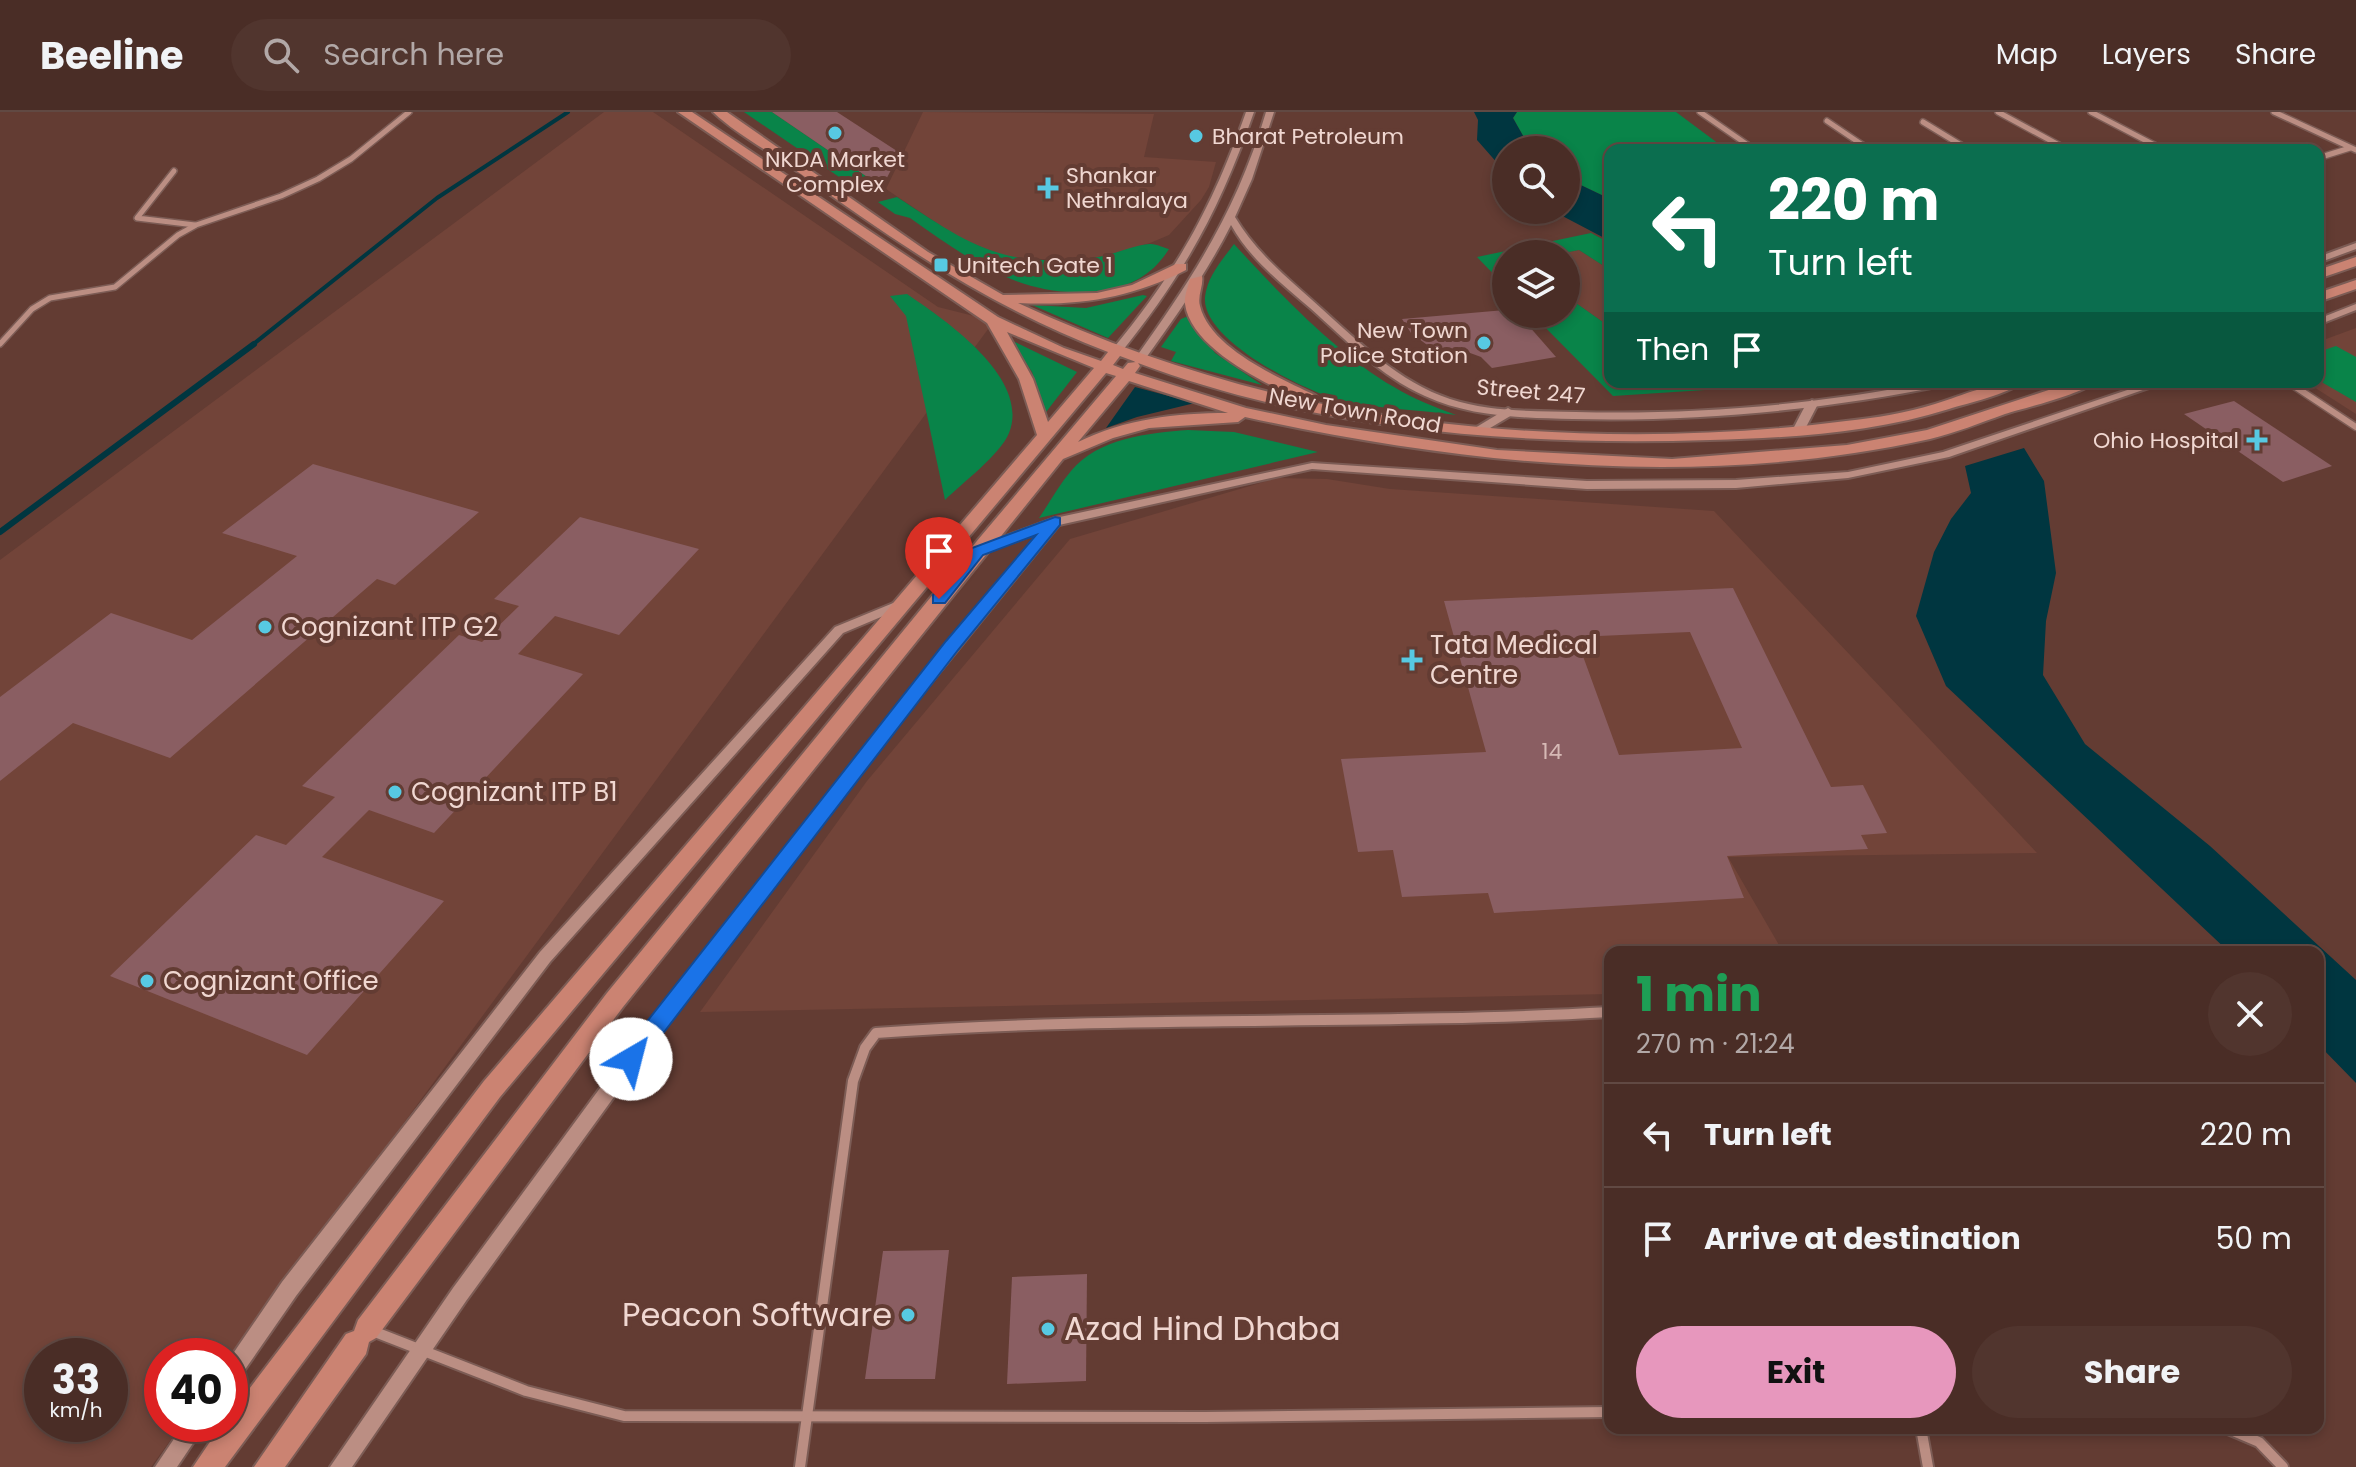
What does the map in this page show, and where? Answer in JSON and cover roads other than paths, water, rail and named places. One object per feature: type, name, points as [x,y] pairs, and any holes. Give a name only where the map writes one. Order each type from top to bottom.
[{"type":"main road","name":"New Town Road","points":[[684,112],[993,320],[1059,351],[1109,360],[1262,417],[1326,430],[1497,455],[1672,464],[1847,450],[1917,437],[2070,388]]},
{"type":"main road","points":[[207,1467],[492,1089],[1109,360],[996,298],[902,240],[771,145],[719,112]]},
{"type":"main road","points":[[2324,273],[2356,261]]},
{"type":"main road","points":[[996,298],[1093,300],[1145,287],[1181,267]]},
{"type":"main road","points":[[1197,279],[1192,304],[1200,320],[1220,344],[1244,366],[1340,412]]},
{"type":"main road","points":[[2324,296],[2356,284]]},
{"type":"main road","points":[[993,320],[1026,379],[1044,434]]},
{"type":"main road","points":[[268,1467],[362,1336],[615,1000],[980,550],[1132,368],[1340,412],[1476,431],[1606,439],[1798,431],[1897,418],[1995,388]]},
{"type":"main road","points":[[1798,431],[1812,404]]},
{"type":"main road","points":[[1476,431],[1508,412]]},
{"type":"main road","points":[[1055,461],[1106,435],[1148,422],[1193,417],[1262,417]]},
{"type":"street","points":[[0,344],[41,304],[71,293],[115,287],[159,248],[196,225],[281,196],[318,179],[351,159],[409,112]]},
{"type":"street","points":[[1109,360],[1166,291],[1181,267],[1217,200],[1250,112]]},
{"type":"street","points":[[1132,368],[1197,279],[1231,217],[1255,160],[1270,112]]},
{"type":"street","points":[[1700,112],[1746,144]]},
{"type":"street","points":[[1998,112],[2057,144]]},
{"type":"street","points":[[2091,112],[2152,144]]},
{"type":"street","points":[[2274,112],[2353,149]]},
{"type":"street","points":[[1827,121],[1861,144]]},
{"type":"street","points":[[1923,122],[1959,144]]},
{"type":"street","points":[[2324,156],[2353,149]]},
{"type":"street","points":[[174,171],[137,218],[196,225]]},
{"type":"street","name":"Street 247","points":[[1231,217],[1243,240],[1270,269],[1387,373],[1431,396],[1469,407],[1605,417],[1812,404],[1910,388]]},
{"type":"street","points":[[2324,258],[2356,246]]},
{"type":"street","points":[[2324,320],[2356,307]]},
{"type":"street","points":[[980,550],[1055,522],[1312,466],[1643,486],[1848,475],[1945,455],[2143,388]]},
{"type":"street","points":[[2297,388],[2356,427]]},
{"type":"street","points":[[340,1467],[419,1350],[593,1107],[952,645],[1055,522]]},
{"type":"street","points":[[248,1348],[289,1289],[545,957],[839,630],[903,603]]},
{"type":"street","points":[[800,1467],[853,1081],[865,1048],[876,1033],[970,1026],[1230,1019],[1470,1020],[1604,1012]]},
{"type":"street","points":[[362,1336],[419,1350],[507,1386],[589,1410],[664,1418],[1205,1417],[1604,1412]]},
{"type":"street","points":[[1922,1434],[1928,1467]]},
{"type":"street","points":[[2240,1434],[2259,1442],[2283,1467]]},
{"type":"street","points":[[165,1467],[183,1442]]},
{"type":"water","points":[[1474,112],[1517,112],[1513,118],[1523,136],[1492,136],[1492,157],[1477,140],[1478,120]]},
{"type":"water","points":[[1580,185],[1604,196],[1604,238],[1578,224]]},
{"type":"water","points":[[1135,387],[1195,403],[1106,428]]},
{"type":"water","points":[[2024,448],[2044,481],[2056,573],[2046,621],[2043,675],[2085,744],[2210,846],[2319,946],[2223,946],[1946,686],[1916,616],[1934,552],[1951,519],[1971,493],[1965,466]]},
{"type":"water","points":[[2324,951],[2356,980],[2356,1083],[2324,1050]]},
{"type":"waterway","points":[[251,346],[437,198],[568,112]]},
{"type":"waterway","points":[[0,532],[254,344]]},
{"type":"place","name":"NKDA Market Complex","points":[[835,133]]},
{"type":"place","name":"Bharat Petroleum","points":[[1196,136]]},
{"type":"place","name":"Shankar Nethralaya","points":[[1048,188]]},
{"type":"place","name":"Unitech Gate 1","points":[[941,265]]},
{"type":"place","name":"New Town Police Station","points":[[1484,343]]},
{"type":"place","name":"Ohio Hospital","points":[[2257,440]]},
{"type":"place","name":"Cognizant ITP G2","points":[[265,627]]},
{"type":"place","name":"Tata Medical Centre","points":[[1412,660]]},
{"type":"place","name":"Cognizant ITP B1","points":[[395,792]]},
{"type":"place","name":"Cognizant Office","points":[[147,981]]},
{"type":"place","name":"Peacon Software","points":[[908,1315]]},
{"type":"place","name":"Azad Hind Dhaba","points":[[1048,1329]]}]
